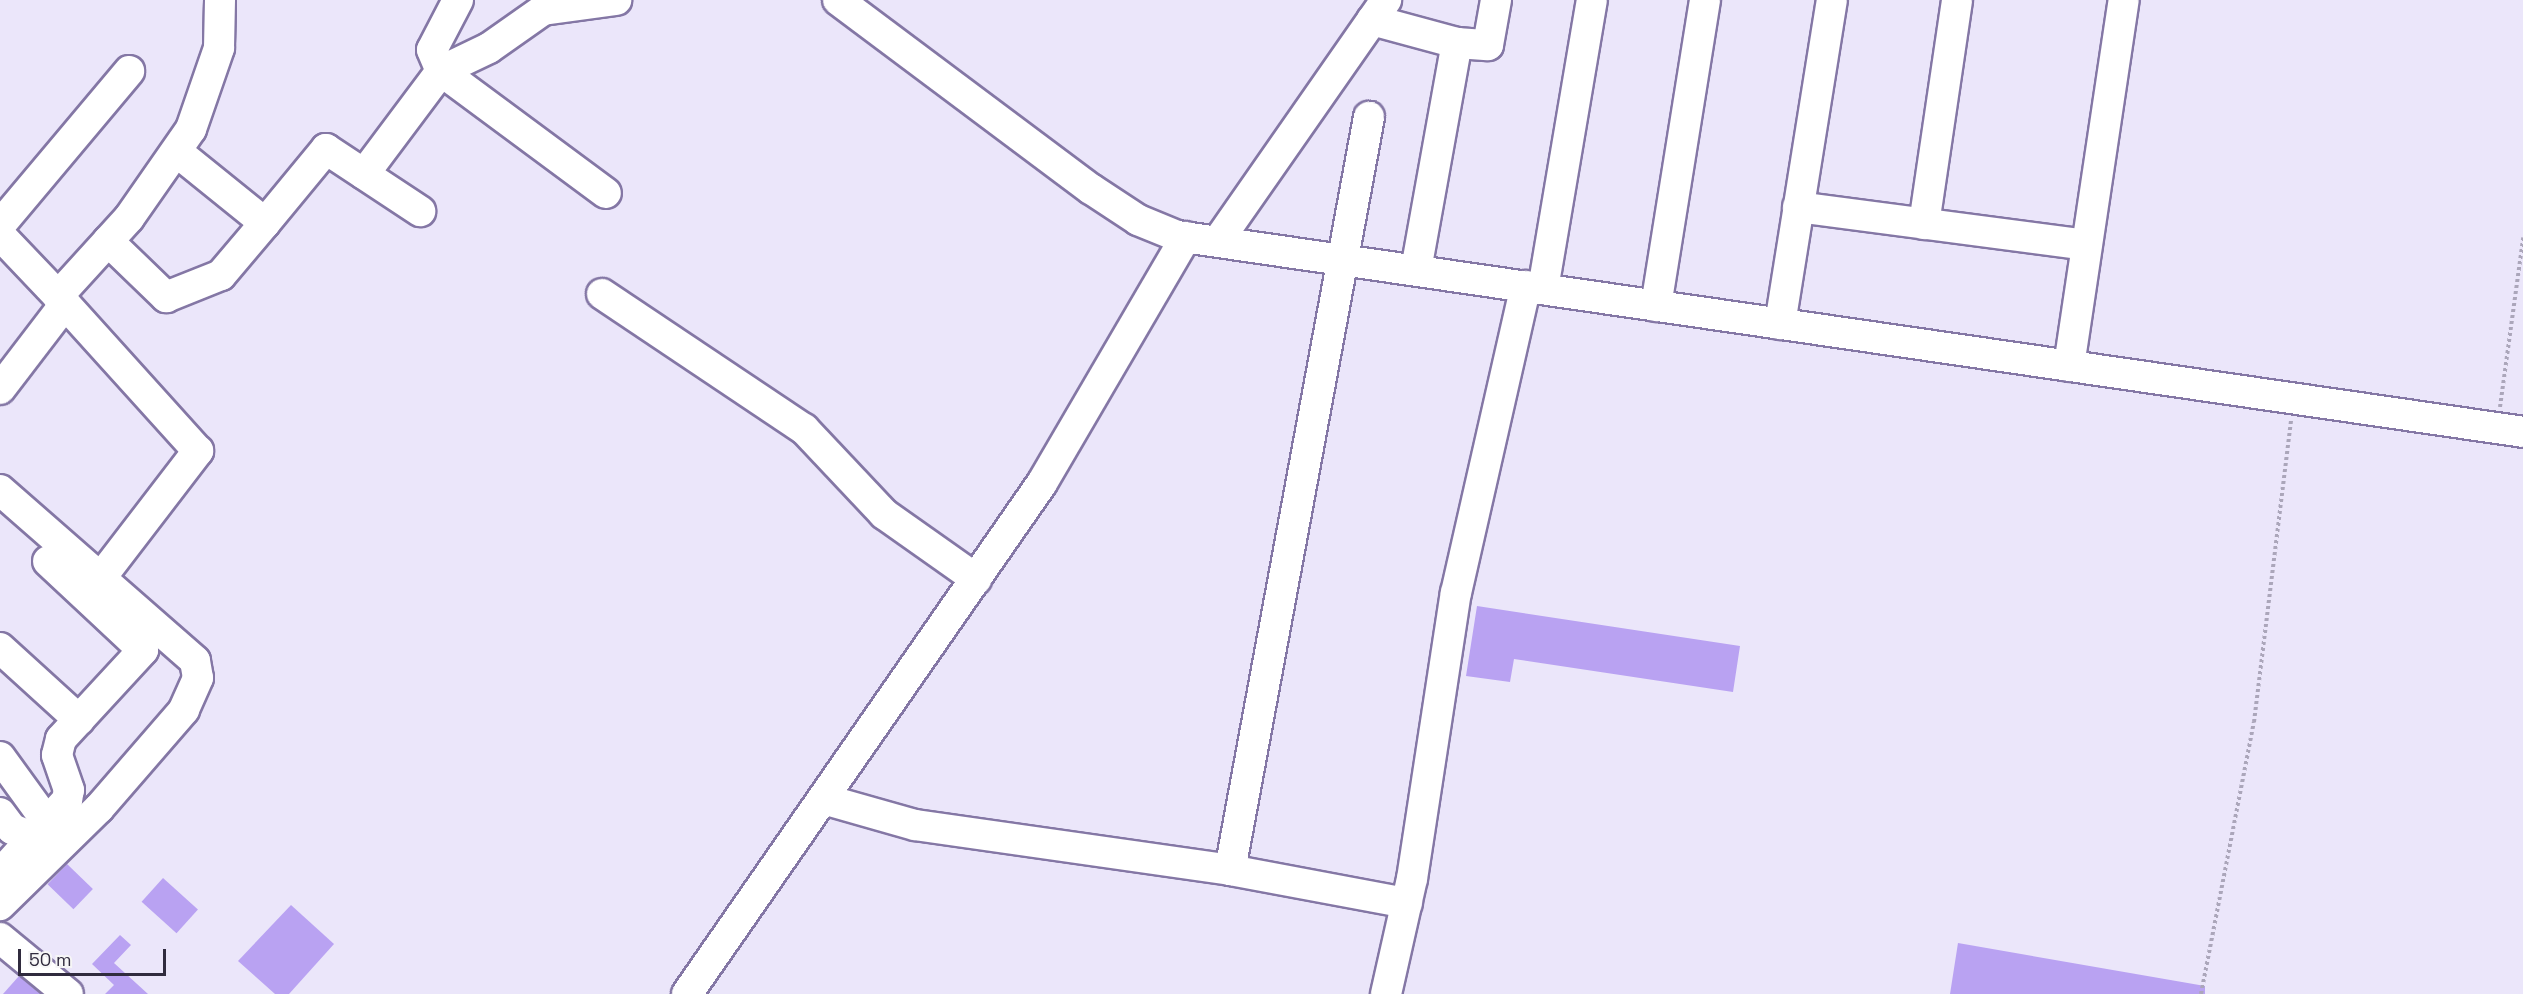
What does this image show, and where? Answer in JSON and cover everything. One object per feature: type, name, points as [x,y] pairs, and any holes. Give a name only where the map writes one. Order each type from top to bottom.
[{"type":"street","points":[[0,388],[62,300],[177,152],[191,129],[219,48],[220,0]]},
{"type":"street","points":[[458,0],[432,50],[441,71],[606,193]]},
{"type":"street","points":[[364,174],[441,71],[489,48],[543,10],[616,0]]},
{"type":"street","points":[[838,0],[1090,189],[1138,220],[1186,237],[2509,430]]},
{"type":"street","points":[[1218,241],[1379,10],[1456,43],[1488,45],[1496,0]]},
{"type":"street","points":[[1386,994],[1407,903],[1454,604],[1535,288],[1592,0]]},
{"type":"street","points":[[1656,306],[1705,0]]},
{"type":"street","points":[[1780,324],[1832,0]]},
{"type":"street","points":[[1924,224],[1957,0]]},
{"type":"street","points":[[2069,366],[2124,0]]},
{"type":"street","points":[[1416,270],[1456,43]]},
{"type":"street","points":[[0,225],[129,70]]},
{"type":"street","points":[[1230,870],[1369,117]]},
{"type":"street","points":[[108,241],[166,297],[220,275],[326,149],[420,211]]},
{"type":"street","points":[[177,152],[265,223]]},
{"type":"street","points":[[1798,207],[2087,245]]},
{"type":"street","points":[[0,235],[62,300],[198,452],[99,580]]},
{"type":"street","points":[[687,994],[1042,483],[1186,237]]},
{"type":"street","points":[[602,294],[804,429],[884,514],[976,579]]},
{"type":"street","points":[[0,490],[99,580],[195,661],[198,678],[184,710],[99,808],[0,905]]},
{"type":"street","points":[[0,516],[143,650],[61,739],[57,755],[69,790],[67,800],[0,874]]},
{"type":"street","points":[[0,648],[79,720]]},
{"type":"street","points":[[0,757],[40,830]]},
{"type":"street","points":[[823,799],[915,825],[1230,870],[1407,903]]},
{"type":"street","points":[[0,813],[12,829],[40,830]]},
{"type":"street","points":[[0,938],[68,994]]},
{"type":"path","points":[[2509,430],[2523,238]]},
{"type":"path","points":[[2201,994],[2254,722],[2294,399]]},
{"type":"building","points":[[1477,606],[1740,646],[1733,692],[1514,659],[1510,682],[1466,676]]},
{"type":"building","points":[[67,864],[93,889],[73,909],[48,884]]},
{"type":"building","points":[[163,878],[198,909],[177,933],[142,902]]},
{"type":"building","points":[[291,905],[334,944],[289,994],[275,994],[238,961]]},
{"type":"building","points":[[120,935],[131,945],[114,963],[148,994],[105,994],[114,985],[92,964]]},
{"type":"building","points":[[1958,943],[2205,986],[2205,994],[1950,994]]},
{"type":"building","points":[[19,976],[41,994],[3,994]]}]
